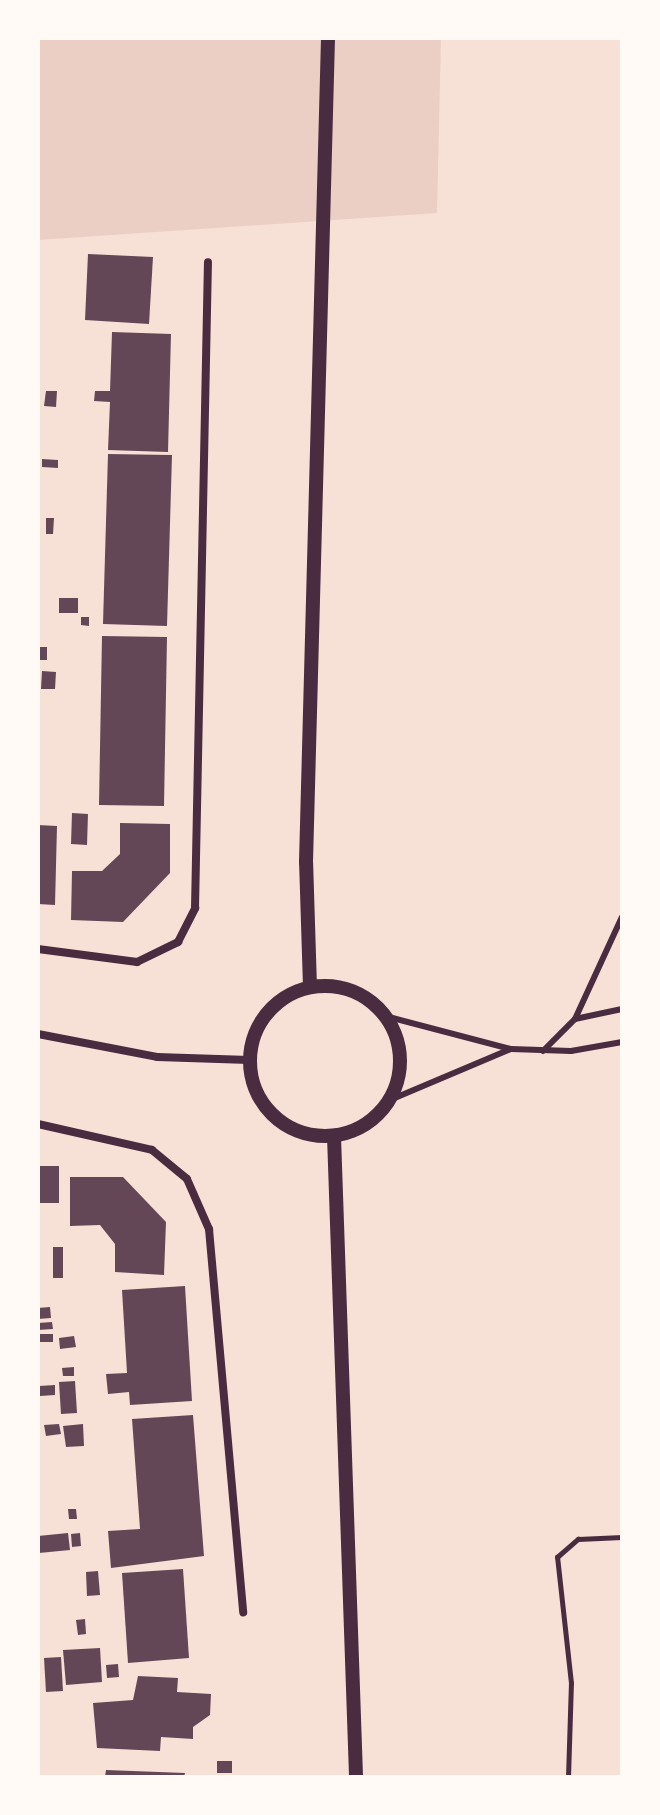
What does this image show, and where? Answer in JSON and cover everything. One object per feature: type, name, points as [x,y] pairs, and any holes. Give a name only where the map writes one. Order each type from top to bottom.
[{"type":"street","points":[[310,987],[306,862],[328,38]]},
{"type":"street","points":[[38,949],[137,962],[178,942],[195,908],[208,262]]},
{"type":"street","points":[[310,987],[351,990],[385,1016],[400,1056],[390,1100],[375,1118],[334,1136],[302,1132],[275,1117],[260,1101],[249,1060],[266,1013],[310,987]]},
{"type":"street","points":[[38,1034],[157,1057],[249,1060]]},
{"type":"street","points":[[38,1124],[152,1150],[187,1179],[209,1229],[243,1612]]},
{"type":"street","points":[[334,1136],[356,1777]]},
{"type":"lane","points":[[543,1051],[575,1019],[622,917]]},
{"type":"lane","points":[[575,1019],[622,1009]]},
{"type":"lane","points":[[385,1016],[511,1049],[543,1051],[622,1042]]},
{"type":"lane","points":[[390,1100],[511,1049]]},
{"type":"path","points":[[568,1777],[571,1683],[557,1557],[578,1539],[622,1537]]},
{"type":"shaded area","points":[[38,38],[441,38],[437,213],[38,240]]},
{"type":"building","points":[[88,254],[153,257],[149,324],[85,320]]},
{"type":"building","points":[[112,332],[171,334],[168,452],[108,450],[110,402],[94,401],[95,391],[110,391]]},
{"type":"building","points":[[46,391],[57,391],[56,407],[44,406]]},
{"type":"building","points":[[108,454],[172,455],[167,626],[103,624]]},
{"type":"building","points":[[42,459],[58,460],[58,468],[42,467]]},
{"type":"building","points":[[46,518],[54,518],[53,534],[46,534]]},
{"type":"building","points":[[59,598],[78,598],[78,613],[59,613]]},
{"type":"building","points":[[81,617],[89,617],[89,626],[81,625]]},
{"type":"building","points":[[102,636],[167,637],[164,806],[99,805]]},
{"type":"building","points":[[38,647],[47,647],[47,660],[38,660]]},
{"type":"building","points":[[42,671],[56,672],[55,689],[41,689]]},
{"type":"building","points":[[72,813],[88,814],[87,845],[71,844]]},
{"type":"building","points":[[120,823],[170,824],[170,873],[123,922],[71,920],[72,871],[102,871],[120,854]]},
{"type":"building","points":[[38,825],[57,826],[55,905],[38,904]]},
{"type":"building","points":[[38,1166],[59,1166],[59,1203],[38,1203]]},
{"type":"building","points":[[70,1177],[123,1177],[166,1222],[164,1275],[115,1272],[115,1244],[100,1225],[70,1226]]},
{"type":"building","points":[[53,1247],[63,1247],[63,1278],[53,1278]]},
{"type":"building","points":[[185,1286],[192,1401],[130,1405],[129,1392],[108,1394],[106,1374],[127,1373],[122,1290]]},
{"type":"building","points":[[50,1307],[51,1318],[38,1319],[38,1308]]},
{"type":"building","points":[[52,1322],[53,1329],[38,1330],[38,1323]]},
{"type":"building","points":[[39,1334],[53,1334],[53,1342],[40,1342]]},
{"type":"building","points":[[74,1336],[76,1347],[60,1349],[59,1338]]},
{"type":"building","points":[[74,1367],[74,1376],[63,1376],[62,1368]]},
{"type":"building","points":[[75,1381],[77,1413],[61,1414],[59,1382]]},
{"type":"building","points":[[55,1385],[55,1395],[40,1396],[39,1386]]},
{"type":"building","points":[[193,1415],[204,1556],[111,1568],[108,1531],[140,1529],[132,1419]]},
{"type":"building","points":[[59,1424],[61,1434],[46,1436],[44,1425]]},
{"type":"building","points":[[83,1424],[84,1446],[66,1447],[63,1426]]},
{"type":"building","points":[[68,1509],[76,1509],[77,1519],[69,1519]]},
{"type":"building","points":[[68,1533],[70,1550],[39,1553],[38,1536]]},
{"type":"building","points":[[80,1533],[81,1546],[72,1547],[71,1534]]},
{"type":"building","points":[[183,1569],[189,1658],[128,1663],[122,1573]]},
{"type":"building","points":[[98,1571],[100,1595],[87,1596],[86,1572]]},
{"type":"building","points":[[85,1619],[86,1634],[78,1635],[76,1620]]},
{"type":"building","points":[[100,1648],[102,1682],[66,1685],[63,1650]]},
{"type":"building","points":[[61,1657],[63,1691],[46,1692],[44,1658]]},
{"type":"building","points":[[118,1664],[119,1677],[107,1678],[106,1665]]},
{"type":"building","points":[[138,1676],[178,1678],[177,1692],[211,1694],[210,1715],[193,1727],[193,1739],[161,1737],[160,1751],[97,1748],[93,1703],[133,1700]]},
{"type":"building","points":[[217,1761],[232,1761],[232,1773],[217,1773]]},
{"type":"building","points":[[106,1770],[185,1773],[184,1777],[105,1777]]}]
